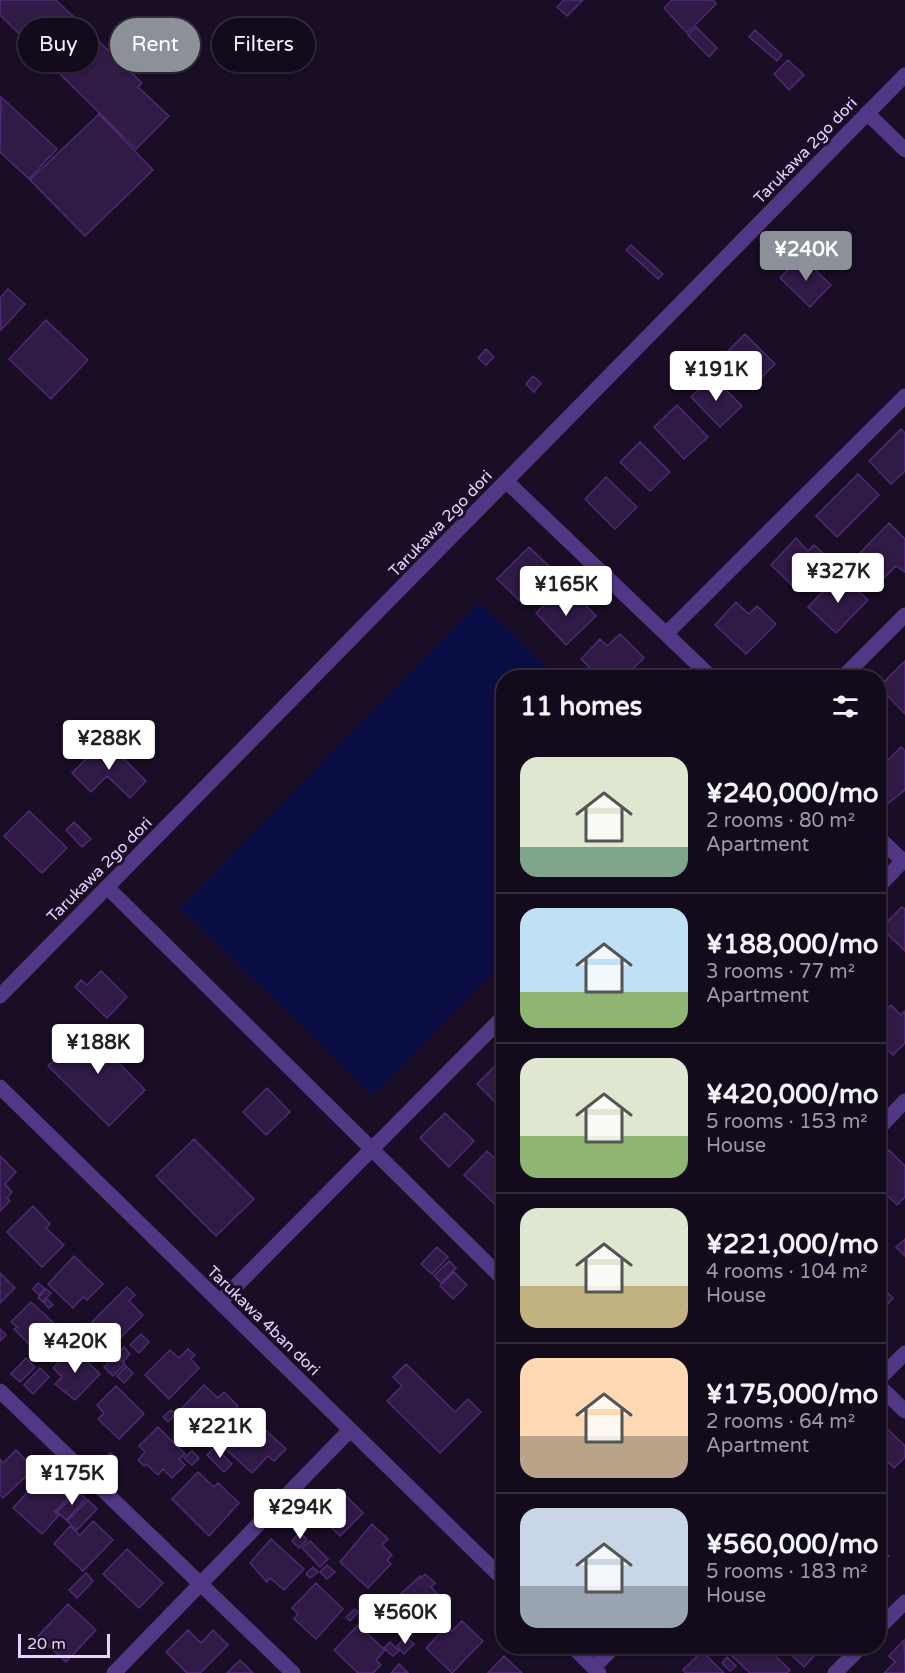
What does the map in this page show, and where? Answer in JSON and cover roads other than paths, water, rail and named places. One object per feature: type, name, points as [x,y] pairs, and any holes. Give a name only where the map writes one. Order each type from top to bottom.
[{"type":"street","name":"Tarukawa 2go dori","points":[[0,996],[905,75]]},
{"type":"street","points":[[867,113],[905,150]]},
{"type":"street","points":[[666,634],[905,396]]},
{"type":"street","points":[[506,481],[704,670]]},
{"type":"street","points":[[850,670],[905,615]]},
{"type":"street","points":[[886,844],[904,861],[886,879]]},
{"type":"street","points":[[107,887],[496,1272]]},
{"type":"street","points":[[220,1302],[496,1024]]},
{"type":"street","name":"Tarukawa 4ban dori","points":[[0,1087],[496,1572]]},
{"type":"street","points":[[886,1121],[905,1101]]},
{"type":"street","points":[[886,1372],[905,1353]]},
{"type":"street","points":[[0,1391],[293,1673]]},
{"type":"street","points":[[886,1393],[905,1411]]},
{"type":"street","points":[[114,1673],[351,1430]]},
{"type":"street","points":[[886,1621],[905,1602]]},
{"type":"street","points":[[580,1654],[596,1670],[609,1654]]},
{"type":"street","points":[[835,1673],[854,1654]]}]
